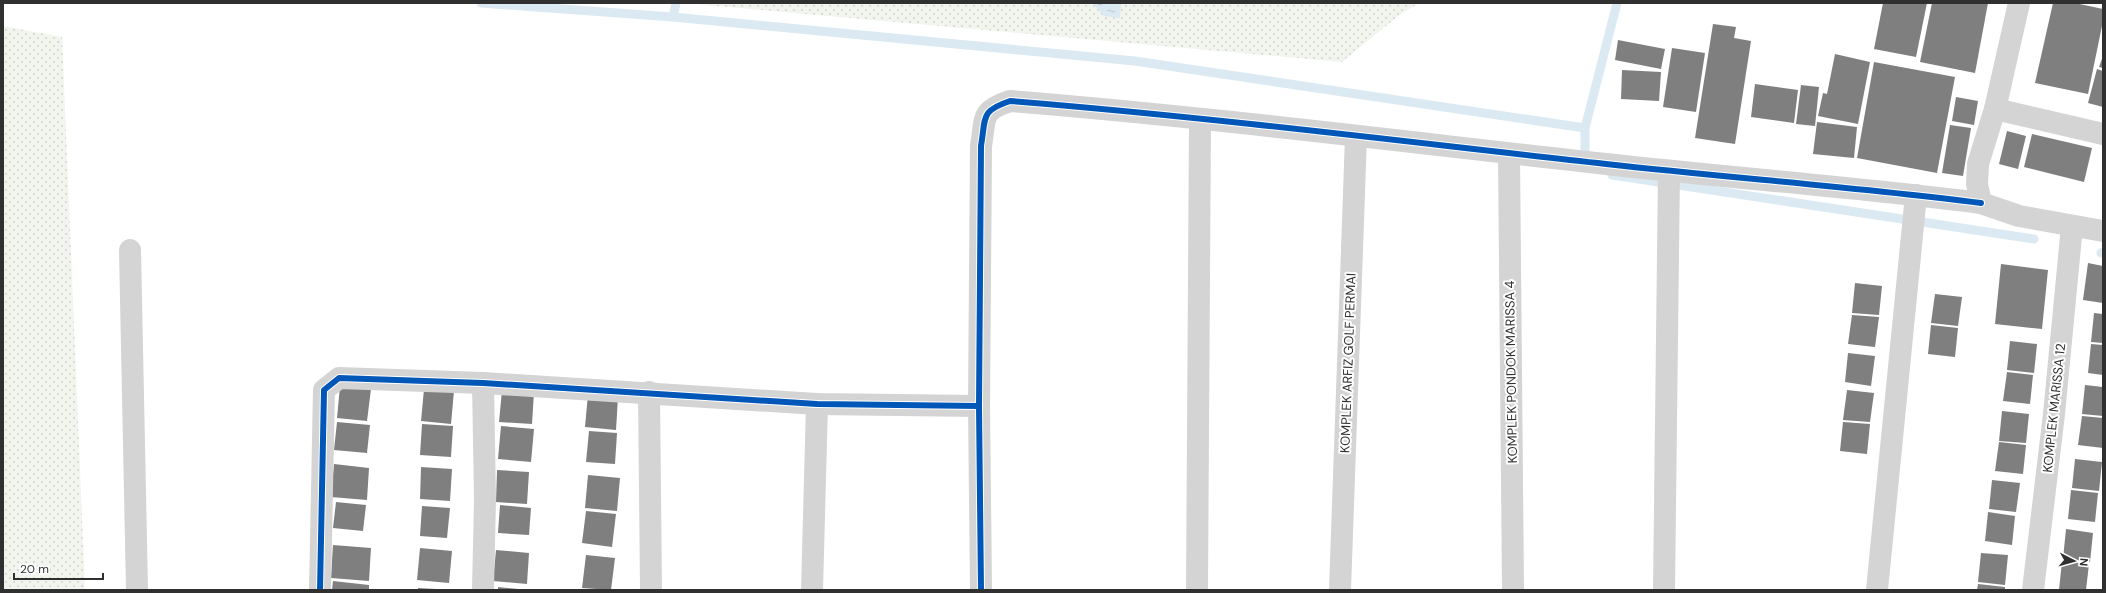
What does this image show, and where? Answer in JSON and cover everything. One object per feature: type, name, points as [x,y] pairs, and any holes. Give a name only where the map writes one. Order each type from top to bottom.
[{"type":"street","points":[[1981,203],[1977,184],[1978,164],[1995,109],[2019,3]]},
{"type":"street","points":[[981,590],[979,406],[981,146],[987,112],[994,106],[1010,101],[1115,109],[1509,154],[1916,195],[1981,203],[2019,216],[2103,231]]},
{"type":"street","points":[[1995,109],[2103,134]]},
{"type":"street","points":[[1197,590],[1200,119]]},
{"type":"street","name":"KOMPLEK ARFIZ GOLF PERMAI","points":[[1340,590],[1356,136]]},
{"type":"street","name":"KOMPLEK PONDOK MARISSA 4","points":[[1509,154],[1513,590]]},
{"type":"street","points":[[1664,590],[1669,171]]},
{"type":"street","points":[[1877,590],[1916,195]]},
{"type":"street","name":"KOMPLEK MARISSA 12","points":[[2033,590],[2054,414],[2072,226]]},
{"type":"street","points":[[130,250],[137,590]]},
{"type":"street","points":[[320,590],[324,390],[339,378],[483,383],[649,392],[817,404],[979,406]]},
{"type":"street","points":[[483,383],[485,499],[483,590]]},
{"type":"street","points":[[649,392],[651,590]]},
{"type":"street","points":[[812,590],[817,404]]},
{"type":"shaded area","points":[[684,3],[1419,3],[1398,16],[1342,62]]},
{"type":"shaded area","points":[[3,26],[62,37],[85,590],[3,590]]},
{"type":"water","points":[[1092,3],[1121,3],[1120,18],[1104,16]]},
{"type":"building","points":[[1883,3],[1927,3],[1916,57],[1874,49]]},
{"type":"building","points":[[1932,3],[1988,3],[1975,73],[1920,62]]},
{"type":"building","points":[[2053,3],[2075,3],[2103,9],[2103,21],[2088,94],[2035,83]]},
{"type":"building","points":[[1713,24],[1736,27],[1734,38],[1751,41],[1735,144],[1695,138]]},
{"type":"building","points":[[1618,40],[1665,49],[1661,69],[1615,60]]},
{"type":"building","points":[[1672,48],[1705,53],[1696,112],[1663,107]]},
{"type":"building","points":[[1835,54],[1870,62],[1858,124],[1818,116],[1823,93],[1827,94]]},
{"type":"building","points":[[2103,56],[2103,68],[2099,67]]},
{"type":"building","points":[[1874,62],[1955,77],[1937,173],[1857,158]]},
{"type":"building","points":[[2097,69],[2103,71],[2103,107],[2088,103]]},
{"type":"building","points":[[1622,70],[1661,72],[1659,101],[1621,99]]},
{"type":"building","points":[[1755,84],[1798,90],[1794,123],[1751,117]]},
{"type":"building","points":[[1801,85],[1819,87],[1815,126],[1796,124]]},
{"type":"building","points":[[1956,97],[1978,101],[1974,125],[1952,121]]},
{"type":"building","points":[[1817,122],[1857,127],[1854,158],[1813,154]]},
{"type":"building","points":[[1950,125],[1971,128],[1963,176],[1942,173]]},
{"type":"building","points":[[2007,131],[2026,136],[2018,169],[1999,164]]},
{"type":"building","points":[[2032,134],[2092,148],[2084,182],[2024,167]]},
{"type":"building","points":[[2088,263],[2103,266],[2103,303],[2083,300]]},
{"type":"building","points":[[2001,264],[2048,270],[2042,329],[1995,324]]},
{"type":"building","points":[[1855,283],[1882,286],[1879,315],[1852,313]]},
{"type":"building","points":[[1935,294],[1962,297],[1958,326],[1931,323]]},
{"type":"building","points":[[2094,313],[2103,314],[2103,343],[2091,342]]},
{"type":"building","points":[[1852,315],[1879,317],[1875,347],[1848,344]]},
{"type":"building","points":[[1931,325],[1958,328],[1955,357],[1928,354]]},
{"type":"building","points":[[2010,341],[2037,344],[2034,373],[2007,370]]},
{"type":"building","points":[[2091,344],[2103,345],[2103,375],[2088,373]]},
{"type":"building","points":[[1848,353],[1875,356],[1871,386],[1845,382]]},
{"type":"building","points":[[2007,372],[2033,375],[2030,404],[2003,401]]},
{"type":"building","points":[[2085,385],[2103,387],[2103,416],[2082,414]]},
{"type":"building","points":[[340,386],[371,389],[367,421],[337,418]]},
{"type":"building","points":[[424,389],[454,391],[451,424],[421,421]]},
{"type":"building","points":[[502,390],[534,392],[532,424],[499,422]]},
{"type":"building","points":[[1847,390],[1874,393],[1870,422],[1843,420]]},
{"type":"building","points":[[588,394],[618,397],[616,430],[585,427]]},
{"type":"building","points":[[2002,411],[2029,414],[2026,443],[1999,441]]},
{"type":"building","points":[[2082,416],[2103,418],[2103,448],[2078,445]]},
{"type":"building","points":[[337,422],[370,425],[367,453],[334,450]]},
{"type":"building","points":[[1843,422],[1870,424],[1867,454],[1840,451]]},
{"type":"building","points":[[422,424],[453,426],[451,457],[420,455]]},
{"type":"building","points":[[501,426],[534,429],[531,462],[498,459]]},
{"type":"building","points":[[589,431],[617,433],[615,464],[586,462]]},
{"type":"building","points":[[1999,442],[2026,445],[2023,474],[1995,471]]},
{"type":"building","points":[[2075,459],[2102,462],[2099,491],[2072,488]]},
{"type":"building","points":[[334,464],[369,468],[367,500],[331,497]]},
{"type":"building","points":[[421,467],[452,469],[450,501],[420,499]]},
{"type":"building","points":[[497,470],[529,472],[527,504],[496,502]]},
{"type":"building","points":[[588,475],[620,478],[617,511],[585,508]]},
{"type":"building","points":[[1992,480],[2020,483],[2016,512],[1989,509]]},
{"type":"building","points":[[2071,490],[2098,493],[2095,522],[2068,519]]},
{"type":"building","points":[[336,502],[366,505],[363,531],[333,528]]},
{"type":"building","points":[[500,505],[531,508],[529,535],[498,533]]},
{"type":"building","points":[[422,506],[450,508],[447,538],[420,536]]},
{"type":"building","points":[[586,511],[616,514],[612,547],[582,543]]},
{"type":"building","points":[[1988,512],[2015,516],[2012,545],[1985,541]]},
{"type":"building","points":[[2066,529],[2093,533],[2090,562],[2063,559]]},
{"type":"building","points":[[333,545],[371,548],[369,581],[331,578]]},
{"type":"building","points":[[420,548],[452,551],[449,583],[417,580]]},
{"type":"building","points":[[496,550],[529,553],[527,584],[493,581]]},
{"type":"building","points":[[1981,553],[2008,555],[2005,585],[1978,582]]},
{"type":"building","points":[[586,555],[615,558],[611,590],[582,588]]},
{"type":"building","points":[[2062,561],[2089,564],[2086,590],[2059,590]]},
{"type":"building","points":[[333,581],[369,585],[369,590],[332,590]]},
{"type":"building","points":[[1978,584],[2005,587],[2005,590],[1977,590]]},
{"type":"building","points":[[498,587],[518,589],[518,590],[498,590]]},
{"type":"building","points":[[418,588],[436,589],[436,590],[418,590]]},
{"type":"waterway","points":[[481,3],[673,17],[1135,61],[1585,128]]},
{"type":"waterway","points":[[673,17],[676,3]]},
{"type":"waterway","points":[[1585,162],[1585,128],[1617,3]]},
{"type":"waterway","points":[[1612,175],[2034,239]]},
{"type":"cycle path","points":[[981,590],[979,406],[981,146],[986,116],[994,108],[1010,101],[1159,114],[1606,164],[1887,192],[1981,203]]},
{"type":"cycle path","points":[[320,590],[324,390],[339,378],[483,383],[817,404],[979,406]]}]
